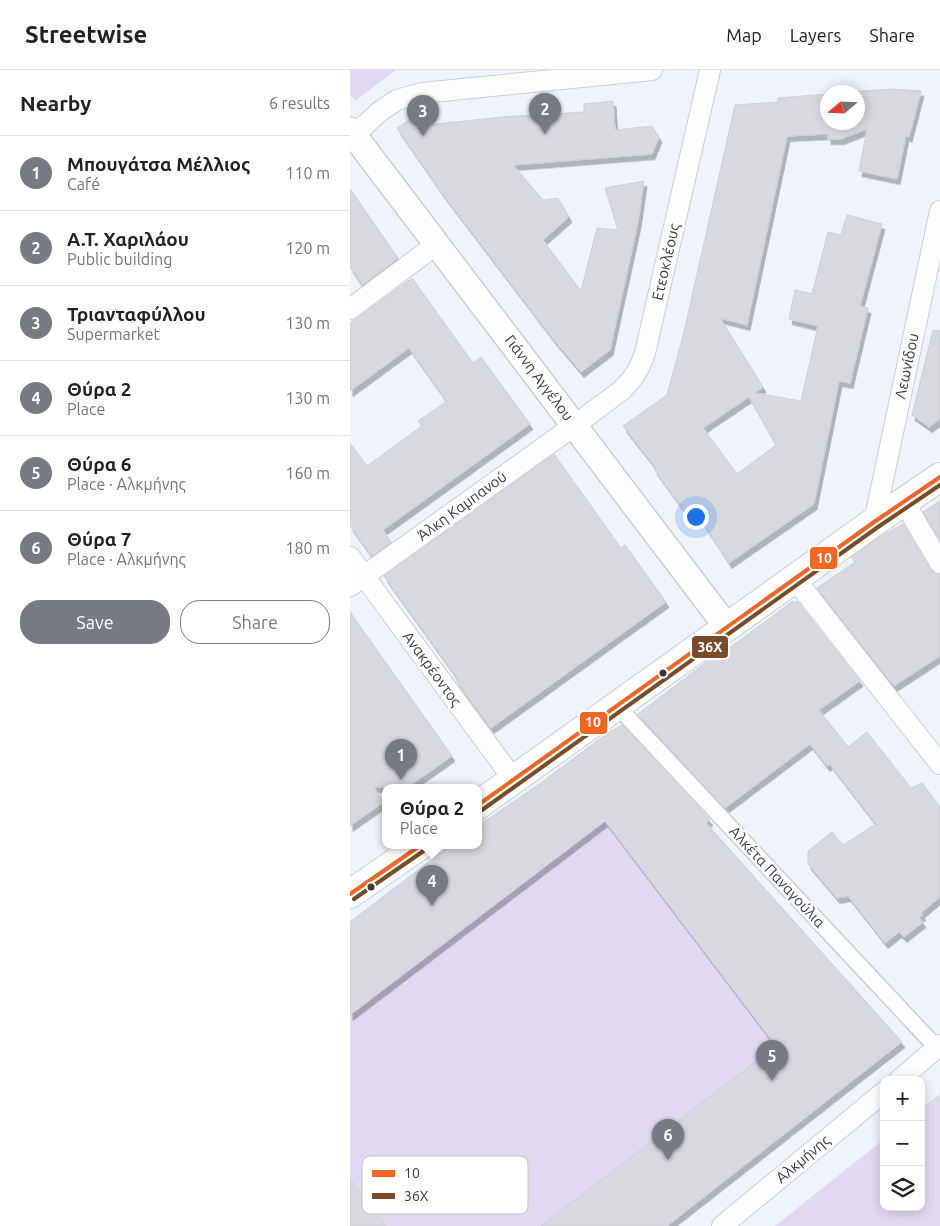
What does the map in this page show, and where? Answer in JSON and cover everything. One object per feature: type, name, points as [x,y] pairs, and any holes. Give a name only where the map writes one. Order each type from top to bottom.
[{"type":"main road","points":[[482,802],[727,626],[940,477]]},
{"type":"main road","points":[[350,894],[415,849]]},
{"type":"street","points":[[352,135],[379,112],[398,100],[422,93],[652,70]]},
{"type":"street","name":"Ετεοκλέους","points":[[575,425],[627,384],[640,366],[645,352],[710,70]]},
{"type":"street","name":"Γιάννη Αγγέλου","points":[[352,135],[727,626]]},
{"type":"street","name":"Λεωνίδου","points":[[874,522],[940,211]]},
{"type":"street","points":[[350,309],[437,244]]},
{"type":"street","name":"Άλκη Καμπανού","points":[[357,581],[575,425]]},
{"type":"street","points":[[904,502],[940,563]]},
{"type":"street","name":"Ανακρέοντος","points":[[350,557],[357,581],[514,780]]},
{"type":"street","points":[[795,578],[940,764]]},
{"type":"street","name":"Αλκέτα Παναγούλια","points":[[617,706],[939,1047]]},
{"type":"street","points":[[904,1076],[939,1047]]},
{"type":"street","name":"Αλκμήνης","points":[[726,1225],[880,1095]]},
{"type":"shaded area","points":[[350,70],[396,70],[355,101],[350,95]]},
{"type":"shaded area","points":[[620,727],[902,1043],[667,1226],[350,1226],[350,922],[446,849],[482,849],[482,823],[538,785],[605,735]]},
{"type":"shaded area","points":[[940,1094],[940,1226],[775,1226],[880,1142],[880,1211],[925,1211],[925,1106]]},
{"type":"building","points":[[895,89],[921,91],[909,137],[906,135],[897,179],[859,171],[867,129],[865,130],[865,91]]},
{"type":"building","points":[[820,95],[820,130],[864,130],[841,139],[828,139],[828,134],[787,136],[747,325],[720,318],[763,387],[755,393],[801,401],[818,326],[789,319],[795,290],[812,294],[828,232],[841,235],[847,215],[882,224],[860,306],[868,308],[850,383],[839,381],[814,504],[729,563],[693,508],[686,513],[654,469],[656,468],[623,426],[667,395],[684,332],[735,105],[778,102],[778,98]],"holes":[[[749,397],[776,445],[737,474],[703,428]]]},
{"type":"building","points":[[613,101],[615,130],[652,126],[659,137],[652,154],[513,165],[543,200],[558,198],[569,217],[543,240],[581,291],[597,228],[618,230],[605,188],[644,181],[638,222],[610,350],[581,372],[553,339],[442,193],[397,128],[412,118],[418,126],[502,117],[584,112],[584,104]]},
{"type":"building","points":[[350,189],[398,258],[362,285],[350,267]]},
{"type":"building","points":[[412,278],[473,363],[481,357],[530,424],[383,530],[391,542],[372,556],[350,526],[350,443],[367,466],[422,426],[418,421],[447,401],[409,348],[350,391],[350,323]]},
{"type":"building","points":[[933,330],[940,331],[940,419],[929,427],[912,415]]},
{"type":"building","points":[[554,454],[621,548],[625,545],[666,602],[491,728],[384,576]]},
{"type":"building","points":[[940,501],[940,540],[923,512]]},
{"type":"building","points":[[903,524],[930,569],[935,574],[940,575],[940,656],[894,686],[817,588],[855,562],[851,557],[878,538]]},
{"type":"building","points":[[793,601],[795,603],[797,601],[860,681],[819,710],[848,747],[867,732],[911,788],[922,783],[940,807],[940,897],[921,913],[923,915],[919,917],[923,922],[904,937],[899,932],[885,943],[848,896],[837,898],[808,864],[808,851],[832,832],[843,845],[876,824],[830,764],[827,766],[810,744],[725,808],[638,714],[722,650],[724,652]]},
{"type":"building","points":[[350,612],[452,756],[412,784],[382,784],[382,787],[374,787],[382,799],[382,803],[350,826]]},
{"type":"building","points":[[622,725],[710,820],[706,823],[902,1042],[667,1226],[541,1226],[776,1046],[605,821],[350,1015],[350,922],[446,849],[482,849],[482,823],[538,785],[605,735]]},
{"type":"building","points":[[350,1179],[362,1195],[362,1214],[377,1214],[386,1226],[350,1226]]},
{"type":"transit line","name":"10","points":[[482,802],[874,522],[940,477]]},
{"type":"transit line","name":"36Χ","points":[[482,810],[878,527],[940,485]]},
{"type":"transit line","name":"10","points":[[350,894],[415,849]]},
{"type":"transit line","name":"36Χ","points":[[354,899],[425,850]]},
{"type":"place","name":"Α.Τ. Χαριλάου","points":[[545,134]]},
{"type":"place","name":"Τριανταφύλλου","points":[[423,136]]},
{"type":"place","name":"Μπουγάτσα Μέλλιος","points":[[401,780]]},
{"type":"place","name":"Θύρα 2","points":[[432,906]]},
{"type":"place","name":"Θύρα 6","points":[[772,1081]]},
{"type":"place","name":"Θύρα 7","points":[[668,1160]]}]
